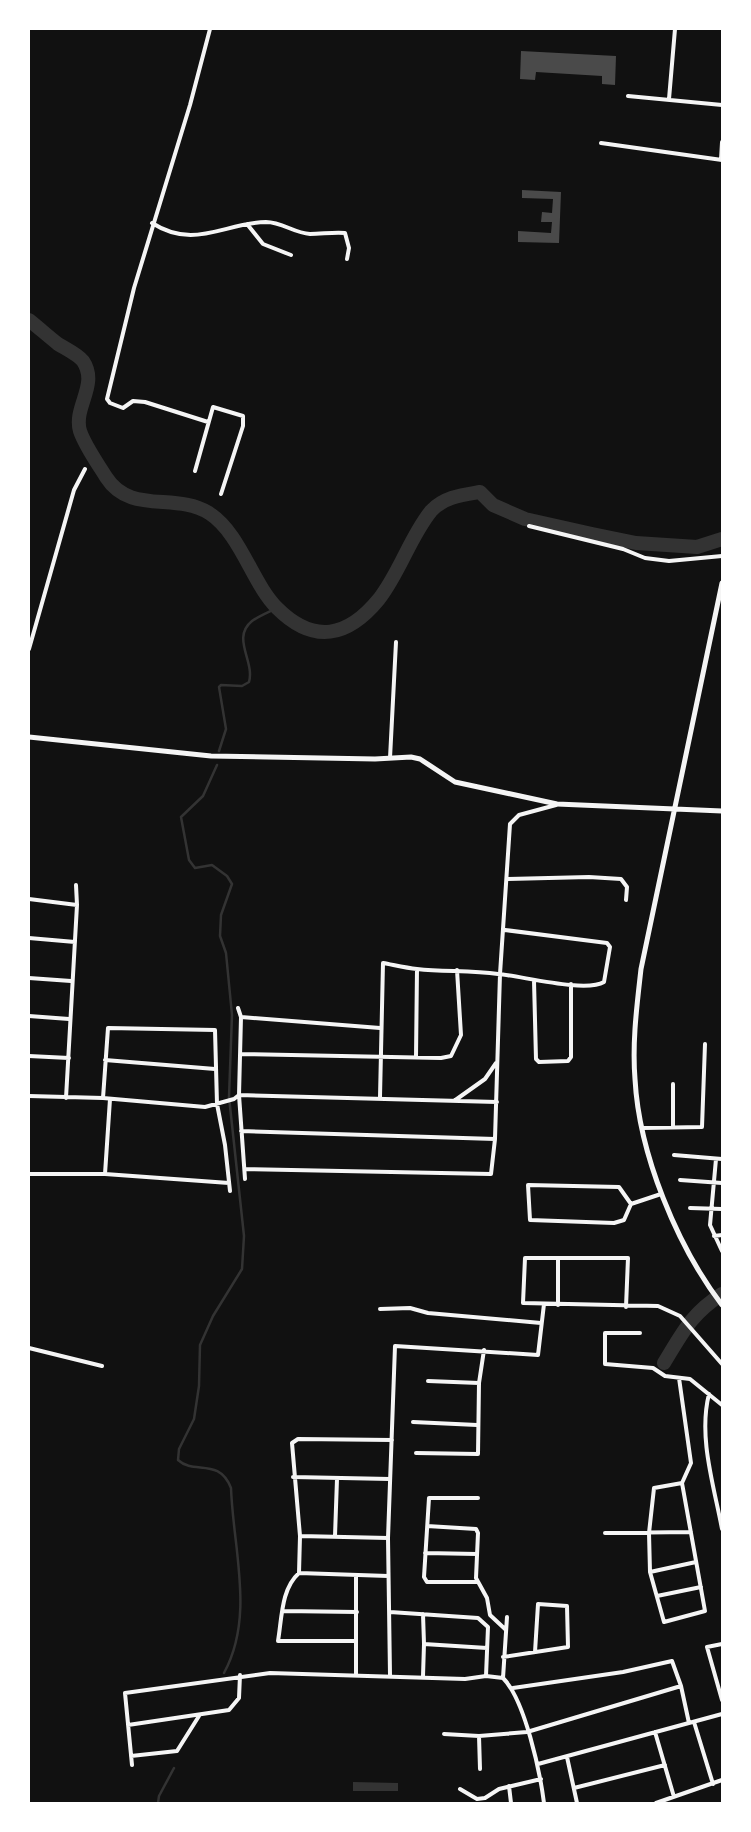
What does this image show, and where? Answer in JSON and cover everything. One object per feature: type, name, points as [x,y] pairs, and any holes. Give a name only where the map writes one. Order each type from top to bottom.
[{"type":"street","points":[[208,422],[151,403],[132,401],[123,408],[110,403],[107,399],[152,223],[190,105],[210,29]]},
{"type":"street","points":[[669,99],[675,29]]},
{"type":"street","points":[[628,96],[722,105]]},
{"type":"street","points":[[601,143],[722,160],[722,142]]},
{"type":"street","points":[[152,223],[165,232],[180,235],[203,236],[247,224],[269,222],[310,234],[345,233],[349,248],[347,259]]},
{"type":"street","points":[[247,224],[263,244],[291,255]]},
{"type":"street","points":[[196,471],[208,422],[214,407],[240,414],[244,420],[221,494]]},
{"type":"street","points":[[29,649],[74,490],[85,469]]},
{"type":"street","points":[[529,526],[623,549],[646,558],[669,561],[722,556]]},
{"type":"street","points":[[721,1303],[692,1260],[661,1194],[643,1128],[635,1080],[635,1022],[641,969],[722,583]]},
{"type":"street","points":[[390,758],[396,642]]},
{"type":"street","points":[[29,738],[211,756],[375,760],[410,756],[420,758],[455,782],[557,804],[722,811]]},
{"type":"street","points":[[245,1169],[491,1174],[495,1139],[500,974],[505,930],[510,824],[519,815],[557,804]]},
{"type":"street","points":[[507,879],[589,877],[621,880],[627,887],[626,900]]},
{"type":"street","points":[[66,1098],[71,980],[77,905],[76,886]]},
{"type":"street","points":[[29,899],[77,905]]},
{"type":"street","points":[[380,1097],[380,1028],[383,963],[417,969],[500,974],[571,984],[597,986],[604,982],[610,948],[607,943],[505,930]]},
{"type":"street","points":[[29,938],[75,942]]},
{"type":"street","points":[[416,1057],[417,969]]},
{"type":"street","points":[[240,1054],[441,1058],[451,1056],[461,1035],[457,970]]},
{"type":"street","points":[[29,978],[71,980]]},
{"type":"street","points":[[534,980],[536,1059],[539,1062],[568,1061],[571,1057],[571,984]]},
{"type":"street","points":[[238,1008],[241,1017],[239,1095],[245,1180]]},
{"type":"street","points":[[29,1016],[69,1019]]},
{"type":"street","points":[[241,1017],[380,1028]]},
{"type":"street","points":[[103,1098],[108,1028],[215,1030],[215,1069],[230,1191]]},
{"type":"street","points":[[643,1128],[702,1127],[705,1044]]},
{"type":"street","points":[[29,1056],[68,1058]]},
{"type":"street","points":[[105,1060],[215,1069]]},
{"type":"street","points":[[452,1102],[486,1079],[498,1061]]},
{"type":"street","points":[[673,1126],[674,1084]]},
{"type":"street","points":[[29,1096],[103,1098],[205,1107],[234,1099],[239,1095],[380,1097],[452,1102],[497,1102]]},
{"type":"street","points":[[105,1174],[110,1099]]},
{"type":"street","points":[[242,1131],[495,1139]]},
{"type":"street","points":[[674,1155],[722,1159]]},
{"type":"street","points":[[716,1159],[710,1208],[710,1225],[722,1251]]},
{"type":"street","points":[[29,1174],[105,1174],[229,1183]]},
{"type":"street","points":[[680,1180],[722,1183]]},
{"type":"street","points":[[631,1204],[619,1187],[528,1185],[530,1220],[614,1223],[624,1220],[631,1204],[661,1194]]},
{"type":"street","points":[[690,1208],[722,1209]]},
{"type":"street","points":[[714,1236],[722,1235]]},
{"type":"street","points":[[626,1306],[628,1258],[525,1258],[523,1303],[558,1305],[626,1306],[658,1306],[680,1316],[722,1364]]},
{"type":"street","points":[[558,1258],[558,1305]]},
{"type":"street","points":[[390,1675],[388,1538],[395,1346],[484,1350],[538,1355],[544,1304]]},
{"type":"street","points":[[380,1309],[410,1308],[428,1313],[541,1323]]},
{"type":"street","points":[[640,1333],[605,1332],[605,1364],[653,1368],[665,1376],[690,1379],[722,1405]]},
{"type":"street","points":[[29,1348],[102,1366]]},
{"type":"street","points":[[416,1453],[478,1454],[479,1384],[484,1350]]},
{"type":"street","points":[[679,1378],[691,1464],[682,1483],[706,1611],[664,1622],[650,1572],[649,1533],[654,1488],[682,1483]]},
{"type":"street","points":[[428,1381],[479,1384]]},
{"type":"street","points":[[709,1394],[704,1414],[722,1529]]},
{"type":"street","points":[[413,1422],[477,1426]]},
{"type":"street","points":[[299,1573],[300,1536],[293,1477],[292,1443],[298,1439],[392,1440]]},
{"type":"street","points":[[293,1477],[390,1479]]},
{"type":"street","points":[[335,1536],[337,1479]]},
{"type":"street","points":[[478,1498],[429,1498],[424,1578],[427,1582],[478,1582]]},
{"type":"street","points":[[427,1526],[474,1528],[478,1533],[478,1582],[487,1598],[490,1615],[505,1629]]},
{"type":"street","points":[[605,1533],[691,1532]]},
{"type":"street","points":[[300,1536],[388,1538]]},
{"type":"street","points":[[425,1553],[477,1554]]},
{"type":"street","points":[[650,1572],[696,1562]]},
{"type":"street","points":[[356,1641],[278,1641],[287,1589],[291,1580],[299,1573],[388,1576]]},
{"type":"street","points":[[356,1575],[356,1675]]},
{"type":"street","points":[[657,1596],[701,1587]]},
{"type":"street","points":[[503,1656],[535,1652],[568,1647],[567,1606],[538,1604],[535,1652]]},
{"type":"street","points":[[283,1611],[357,1612]]},
{"type":"street","points":[[390,1612],[478,1618],[488,1627],[486,1676]]},
{"type":"street","points":[[423,1614],[423,1676]]},
{"type":"street","points":[[503,1678],[507,1617]]},
{"type":"street","points":[[424,1644],[487,1648]]},
{"type":"street","points":[[722,1644],[707,1647],[722,1700]]},
{"type":"street","points":[[513,1688],[623,1672],[672,1661],[689,1723]]},
{"type":"street","points":[[132,1765],[125,1693],[225,1680],[240,1675],[270,1673],[423,1676],[465,1679],[486,1676],[503,1678],[513,1688],[538,1764],[544,1803]]},
{"type":"street","points":[[128,1725],[199,1716],[229,1710],[239,1698],[240,1675]]},
{"type":"street","points":[[444,1734],[479,1736],[528,1732],[680,1686]]},
{"type":"street","points":[[538,1764],[722,1714]]},
{"type":"street","points":[[131,1756],[177,1751],[199,1716]]},
{"type":"street","points":[[694,1722],[713,1784]]},
{"type":"street","points":[[655,1732],[674,1797]]},
{"type":"street","points":[[479,1736],[480,1769]]},
{"type":"street","points":[[568,1757],[577,1803]]},
{"type":"street","points":[[574,1788],[665,1765]]},
{"type":"street","points":[[460,1789],[477,1799],[485,1798],[498,1789],[541,1779]]},
{"type":"street","points":[[656,1803],[722,1780]]},
{"type":"street","points":[[509,1786],[511,1803]]},
{"type":"shaded area","points":[[353,1782],[398,1783],[398,1791],[353,1791]]},
{"type":"building","points":[[521,51],[616,56],[615,85],[602,84],[602,76],[536,72],[535,80],[520,79]]},
{"type":"building","points":[[522,190],[561,192],[559,243],[518,242],[518,231],[551,233],[552,222],[541,222],[542,212],[552,213],[553,199],[522,198]]},
{"type":"waterway","points":[[29,320],[58,344],[83,361],[88,379],[80,413],[80,431],[96,461],[116,489],[127,496],[140,500],[182,504],[196,507],[209,513],[230,533],[268,598],[291,620],[304,628],[330,632],[355,622],[367,612],[379,599],[393,578],[417,532],[431,511],[447,500],[460,496],[480,492],[493,505],[525,519],[636,543],[697,547],[722,539]]},
{"type":"waterway","points":[[219,751],[226,729],[219,687],[221,685],[242,686],[249,682],[249,666],[243,642],[246,628],[255,619],[277,608]]},
{"type":"waterway","points":[[217,765],[203,796],[181,817],[189,860],[195,868],[212,865],[227,876],[232,884],[221,915],[220,936],[226,953],[232,1015],[229,1097],[244,1236],[242,1269],[213,1316],[200,1345],[199,1386],[194,1419],[179,1449],[178,1460],[191,1466],[213,1469],[226,1479],[231,1488],[240,1582],[240,1606],[238,1629],[233,1651],[224,1673]]},
{"type":"waterway","points":[[664,1363],[688,1324],[711,1301],[722,1294]]},
{"type":"waterway","points":[[158,1803],[159,1796],[174,1768]]}]
